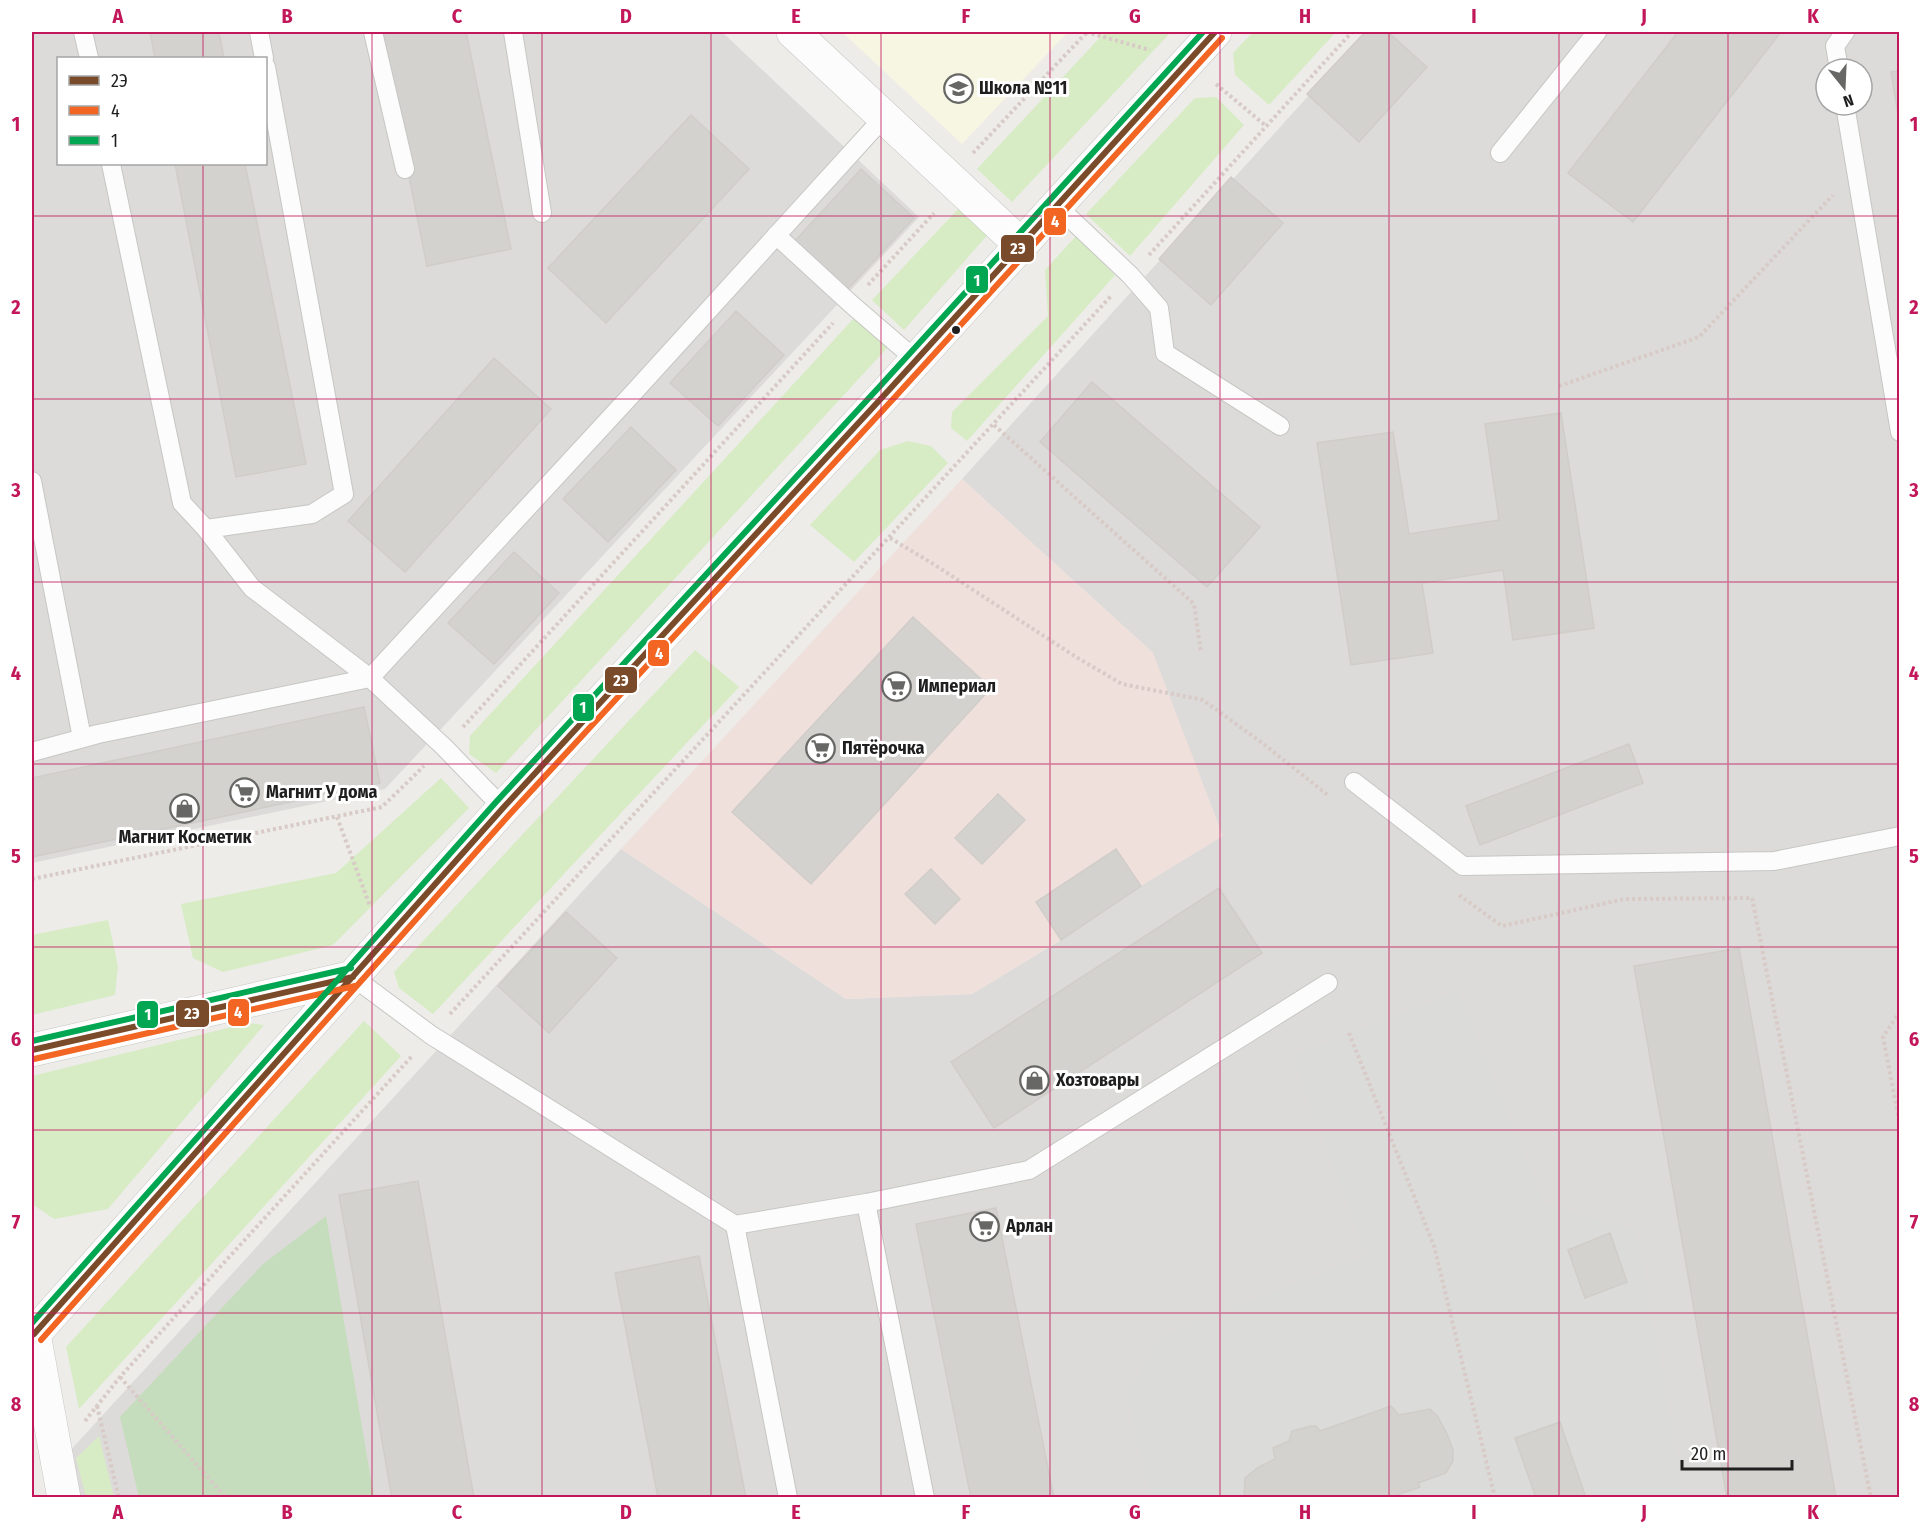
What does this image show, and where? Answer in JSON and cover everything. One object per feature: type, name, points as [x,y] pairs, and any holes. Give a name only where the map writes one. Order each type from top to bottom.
[{"type":"street","points":[[793,32],[1020,244]]},
{"type":"street","points":[[64,1497],[33,1328],[384,943],[503,808],[1215,32]]},
{"type":"street","points":[[32,1050],[353,977]]},
{"type":"lane","points":[[83,32],[89,57]]},
{"type":"lane","points":[[259,32],[264,57]]},
{"type":"lane","points":[[373,32],[405,169]]},
{"type":"lane","points":[[513,32],[542,213]]},
{"type":"lane","points":[[1500,153],[1597,32]]},
{"type":"lane","points":[[1837,57],[1835,46],[1845,32]]},
{"type":"lane","points":[[206,529],[312,514],[344,494],[267,73]]},
{"type":"lane","points":[[32,752],[82,738],[370,678],[884,117]]},
{"type":"lane","points":[[1847,117],[1899,432]]},
{"type":"lane","points":[[111,165],[182,503],[206,529],[252,588],[370,678],[444,747],[503,808]]},
{"type":"lane","points":[[1056,205],[1130,275],[1159,308],[1165,353],[1280,426]]},
{"type":"lane","points":[[776,235],[916,360]]},
{"type":"lane","points":[[32,482],[82,738]]},
{"type":"lane","points":[[1354,782],[1463,866],[1774,861],[1899,836]]},
{"type":"lane","points":[[353,977],[431,1035],[735,1225],[866,1203],[1029,1170],[1328,983]]},
{"type":"lane","points":[[866,1203],[925,1497]]},
{"type":"lane","points":[[735,1225],[789,1497]]},
{"type":"path","points":[[32,879],[382,807],[444,747],[851,304],[954,182],[1087,32]]},
{"type":"path","points":[[54,1445],[70,1442],[120,1377],[1352,32]]},
{"type":"path","points":[[1559,386],[1700,337],[1856,171]]},
{"type":"path","points":[[994,425],[1194,604],[1201,653]]},
{"type":"path","points":[[890,538],[1122,684],[1203,700],[1261,742],[1334,800]]},
{"type":"path","points":[[337,817],[384,943]]},
{"type":"path","points":[[1454,891],[1502,926],[1625,899],[1752,898],[1871,1497]]},
{"type":"path","points":[[1899,1011],[1884,1037],[1899,1125]]},
{"type":"path","points":[[1349,1033],[1434,1246],[1495,1497]]},
{"type":"path","points":[[120,1377],[226,1497]]},
{"type":"path","points":[[97,1405],[119,1497]]},
{"type":"shaded area","points":[[32,32],[722,32],[919,217],[385,789],[32,863]]},
{"type":"shaded area","name":"Школа №11","points":[[842,32],[1068,32],[962,144]]},
{"type":"shaded area","points":[[1366,32],[1899,32],[1899,1497],[79,1498],[68,1453],[621,849],[846,999],[972,994],[1061,940],[1141,886],[1153,653],[962,479]]},
{"type":"shaded area","points":[[962,479],[1153,653],[1223,836],[972,994],[846,999],[621,849]]},
{"type":"shaded area","points":[[1458,992],[1544,1203],[1636,1231],[1684,1497],[1151,1497],[1127,1395],[1161,1336],[1367,1255],[1292,1056]]},
{"type":"green space","points":[[1105,32],[1171,32],[1012,202],[977,169]]},
{"type":"green space","points":[[1253,32],[1336,32],[1269,105],[1235,75],[1233,53]]},
{"type":"green space","points":[[1216,97],[1244,125],[1130,256],[1086,214],[1195,98]]},
{"type":"green space","points":[[962,205],[991,231],[904,330],[872,300]]},
{"type":"green space","points":[[1076,236],[1115,275],[967,441],[951,428],[952,412],[1048,316],[1045,270]]},
{"type":"green space","points":[[855,317],[888,347],[496,773],[469,754],[470,736]]},
{"type":"green space","points":[[908,441],[931,446],[948,463],[854,562],[810,525],[880,450]]},
{"type":"green space","points":[[695,650],[739,687],[433,1014],[399,988],[394,972]]},
{"type":"green space","points":[[441,778],[469,808],[333,945],[223,972],[193,958],[181,904],[336,873]]},
{"type":"green space","points":[[108,920],[118,966],[115,995],[32,1015],[32,935]]},
{"type":"green space","points":[[364,1021],[401,1056],[79,1409],[66,1347]]},
{"type":"green space","points":[[248,1023],[264,1025],[108,1209],[54,1219],[32,1204],[32,1076]]},
{"type":"green space","points":[[326,1216],[374,1497],[139,1497],[120,1417],[263,1264]]},
{"type":"green space","points":[[99,1436],[114,1497],[86,1497],[76,1458]]},
{"type":"building","points":[[150,32],[219,32],[224,57],[155,57]]},
{"type":"building","points":[[380,32],[466,32],[511,249],[427,266]]},
{"type":"building","points":[[1365,32],[1388,32],[1427,67],[1359,142],[1307,94]]},
{"type":"building","points":[[1678,32],[1781,32],[1633,222],[1568,173]]},
{"type":"building","points":[[1900,71],[1900,127],[1891,72]]},
{"type":"building","points":[[691,115],[749,169],[606,323],[548,268]]},
{"type":"building","points":[[175,165],[245,165],[306,464],[236,477]]},
{"type":"building","points":[[861,169],[914,218],[847,290],[794,242]]},
{"type":"building","points":[[1231,177],[1283,223],[1211,305],[1159,259]]},
{"type":"building","points":[[736,311],[784,355],[718,426],[670,383]]},
{"type":"building","points":[[494,358],[551,409],[405,572],[348,521]]},
{"type":"building","points":[[1092,382],[1260,527],[1207,587],[1040,442]]},
{"type":"building","points":[[1561,413],[1594,628],[1513,640],[1503,570],[1422,583],[1433,653],[1351,665],[1317,443],[1393,432],[1409,534],[1499,520],[1485,424]]},
{"type":"building","points":[[631,427],[676,470],[608,542],[563,499]]},
{"type":"building","points":[[514,552],[559,593],[494,664],[448,623]]},
{"type":"building","points":[[913,617],[991,688],[811,884],[732,812]]},
{"type":"building","points":[[364,707],[380,783],[32,857],[32,778]]},
{"type":"building","points":[[1629,744],[1643,783],[1480,845],[1466,806]]},
{"type":"building","points":[[998,794],[1025,820],[982,864],[955,838]]},
{"type":"building","points":[[1116,849],[1141,886],[1061,940],[1036,902]]},
{"type":"building","points":[[931,869],[960,899],[935,924],[905,894]]},
{"type":"building","points":[[1219,888],[1262,953],[994,1128],[951,1062]]},
{"type":"building","points":[[566,912],[617,958],[549,1033],[498,986]]},
{"type":"building","points":[[1739,948],[1836,1498],[1727,1498],[1634,966]]},
{"type":"building","points":[[418,1181],[474,1498],[392,1498],[339,1195]]},
{"type":"building","points":[[996,1208],[1054,1498],[971,1498],[916,1224]]},
{"type":"building","points":[[1610,1233],[1627,1282],[1585,1298],[1568,1250]]},
{"type":"building","points":[[699,1256],[746,1498],[658,1498],[615,1273]]},
{"type":"building","points":[[1391,1406],[1399,1415],[1430,1409],[1438,1417],[1453,1450],[1453,1461],[1446,1473],[1418,1483],[1420,1487],[1388,1498],[1244,1498],[1245,1478],[1259,1467],[1275,1459],[1273,1448],[1289,1441],[1292,1431],[1316,1426],[1320,1431]]},
{"type":"building","points":[[1560,1422],[1586,1498],[1536,1498],[1515,1438]]},
{"type":"transit line","name":"1","points":[[32,1323],[496,802],[1203,32]]},
{"type":"transit line","name":"2Э","points":[[34,1334],[503,808],[1215,32]]},
{"type":"transit line","name":"4","points":[[41,1340],[510,814],[1222,38]]},
{"type":"transit line","name":"1","points":[[32,1041],[351,968]]},
{"type":"transit line","name":"2Э","points":[[32,1050],[353,977]]},
{"type":"transit line","name":"4","points":[[34,1059],[355,986]]},
{"type":"place","name":"Школа №11","points":[[958,88]]},
{"type":"place","name":"Империал","points":[[897,686]]},
{"type":"place","name":"Пятёрочка","points":[[821,748]]},
{"type":"place","name":"Магнит У дома","points":[[245,792]]},
{"type":"place","name":"Магнит Косметик","points":[[185,808]]},
{"type":"place","name":"Хозтовары","points":[[1035,1080]]},
{"type":"place","name":"Арлан","points":[[985,1226]]}]
